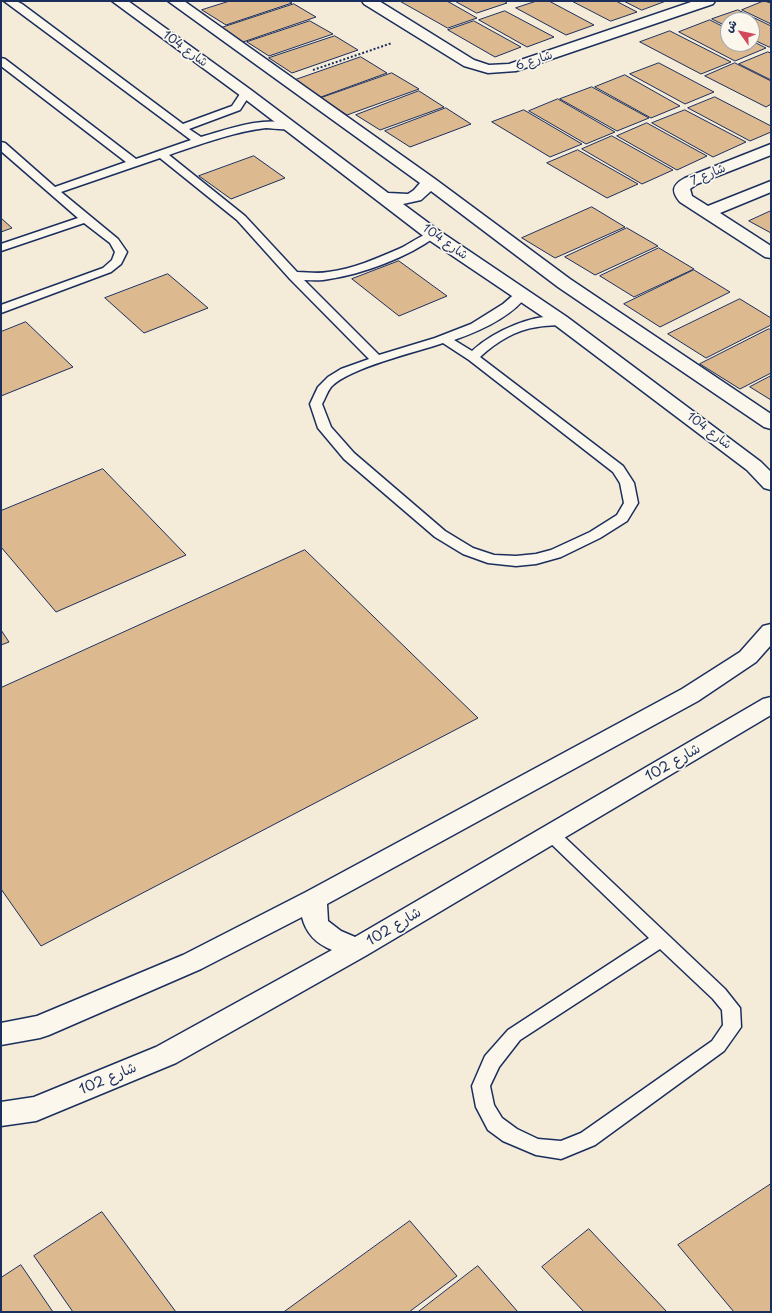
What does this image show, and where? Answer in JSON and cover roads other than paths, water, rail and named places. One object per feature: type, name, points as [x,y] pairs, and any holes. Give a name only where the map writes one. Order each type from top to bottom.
[{"type":"street","name":"شارع 104","points":[[119,1],[194,41],[246,94],[432,234],[562,321],[729,446],[754,466],[771,484]]},
{"type":"street","points":[[175,1],[429,182],[564,283],[771,423]]},
{"type":"street","name":"شارع 6","points":[[369,1],[469,63],[488,69],[511,68],[708,1]]},
{"type":"street","points":[[194,41],[213,33],[234,42]]},
{"type":"street","name":"شارع 7","points":[[771,149],[684,185],[682,189],[682,194],[686,199],[771,252]]},
{"type":"street","points":[[383,197],[413,199],[423,192],[429,182]]},
{"type":"street","points":[[708,212],[771,186]]},
{"type":"street","points":[[1,1034],[40,1027],[192,962],[315,899],[690,695],[748,657],[771,631]]},
{"type":"street","name":"شارع 102","points":[[1,1114],[36,1109],[166,1055],[358,948],[771,706]]},
{"type":"street","points":[[315,899],[315,920],[322,930],[333,941],[358,948]]},
{"type":"lane","points":[[9,1],[19,6],[199,141]]},
{"type":"lane","points":[[1,61],[134,163]]},
{"type":"lane","points":[[181,128],[236,108],[246,94]]},
{"type":"lane","points":[[53,190],[199,141],[256,126],[288,126]]},
{"type":"lane","points":[[1,145],[86,219],[114,241],[121,252],[117,262],[107,270],[1,309]]},
{"type":"lane","points":[[162,154],[241,218],[294,276],[377,360]]},
{"type":"lane","points":[[1,248],[86,219]]},
{"type":"lane","points":[[294,276],[328,276],[355,269],[390,257],[418,244],[432,234]]},
{"type":"lane","points":[[445,339],[473,357],[618,469],[627,483],[631,503],[622,518],[595,535],[556,554],[536,559],[516,561],[493,560],[468,551],[440,534],[349,456],[325,428],[316,404],[325,386],[350,369],[445,339],[483,324],[508,308],[522,294]]},
{"type":"lane","points":[[473,357],[482,346],[495,337],[510,330],[546,321],[562,321]]},
{"type":"lane","points":[[551,834],[719,994],[731,1008],[732,1027],[718,1046],[588,1139],[561,1150],[536,1146],[510,1135],[494,1124],[485,1107],[481,1086],[492,1062],[514,1035],[660,939]]}]
